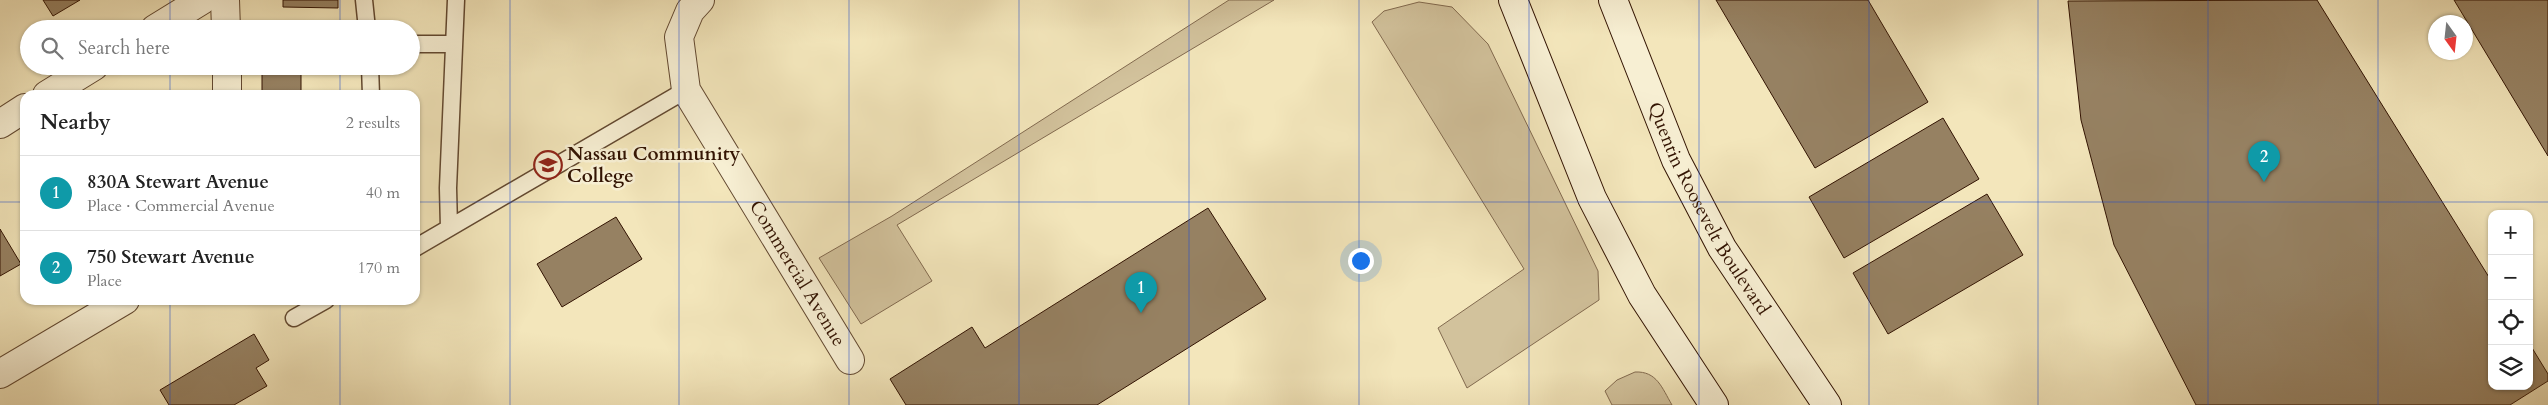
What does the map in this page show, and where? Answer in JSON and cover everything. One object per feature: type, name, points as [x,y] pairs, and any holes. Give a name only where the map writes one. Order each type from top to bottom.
[{"type":"street","points":[[170,20],[202,0]]},
{"type":"street","points":[[226,0],[226,20]]},
{"type":"street","name":"Commercial Avenue","points":[[700,0],[690,10],[679,37],[686,90],[850,360]]},
{"type":"street","points":[[1514,0],[1592,198],[1642,295],[1714,405]]},
{"type":"street","name":"Quentin Roosevelt Boulevard","points":[[1613,0],[1676,160],[1722,248],[1826,405]]},
{"type":"street","points":[[55,90],[79,75]]},
{"type":"street","points":[[227,75],[227,90]]},
{"type":"street","points":[[0,124],[20,111]]},
{"type":"street","points":[[0,374],[117,305]]},
{"type":"lane","points":[[364,0],[366,20]]},
{"type":"lane","points":[[449,228],[448,188],[456,0]]},
{"type":"lane","points":[[420,44],[454,44]]},
{"type":"lane","points":[[370,75],[371,90]]},
{"type":"lane","points":[[420,245],[686,90]]},
{"type":"lane","points":[[294,318],[317,305]]},
{"type":"shaded area","points":[[1229,0],[1274,0],[897,225],[932,281],[861,324],[819,258],[892,216]]},
{"type":"shaded area","points":[[1419,2],[1452,7],[1488,44],[1598,271],[1599,300],[1467,388],[1438,328],[1524,269],[1372,22],[1384,11]]},
{"type":"shaded area","points":[[1635,372],[1649,374],[1654,378],[1662,387],[1672,405],[1612,405],[1605,391],[1617,380]]},
{"type":"building","points":[[43,0],[80,0],[53,16]]},
{"type":"building","points":[[283,0],[338,0],[338,8],[283,7]]},
{"type":"building","points":[[1716,0],[1868,0],[1928,102],[1815,168]]},
{"type":"building","points":[[2317,0],[2488,276],[2488,390],[2533,390],[2533,350],[2548,374],[2548,381],[2510,405],[2196,405],[2114,245],[2081,120],[2068,1]]},
{"type":"building","points":[[2454,0],[2548,0],[2548,156],[2473,32],[2473,15],[2463,15]]},
{"type":"building","points":[[262,75],[301,75],[301,90],[262,90]]},
{"type":"building","points":[[1943,118],[1979,179],[1844,258],[1809,197]]},
{"type":"building","points":[[1987,194],[2023,255],[1888,334],[1853,273]]},
{"type":"building","points":[[1208,208],[1266,299],[1097,405],[906,405],[890,379],[972,327],[985,348]]},
{"type":"building","points":[[616,217],[642,259],[562,307],[537,264]]},
{"type":"building","points":[[0,229],[20,265],[0,276]]},
{"type":"building","points":[[254,334],[269,360],[256,368],[267,386],[234,405],[169,405],[160,390]]},
{"type":"place","name":"Nassau Community College","points":[[548,165]]},
{"type":"place","name":"750 Stewart Avenue","points":[[2264,182]]},
{"type":"place","name":"830A Stewart Avenue","points":[[1141,313]]}]
